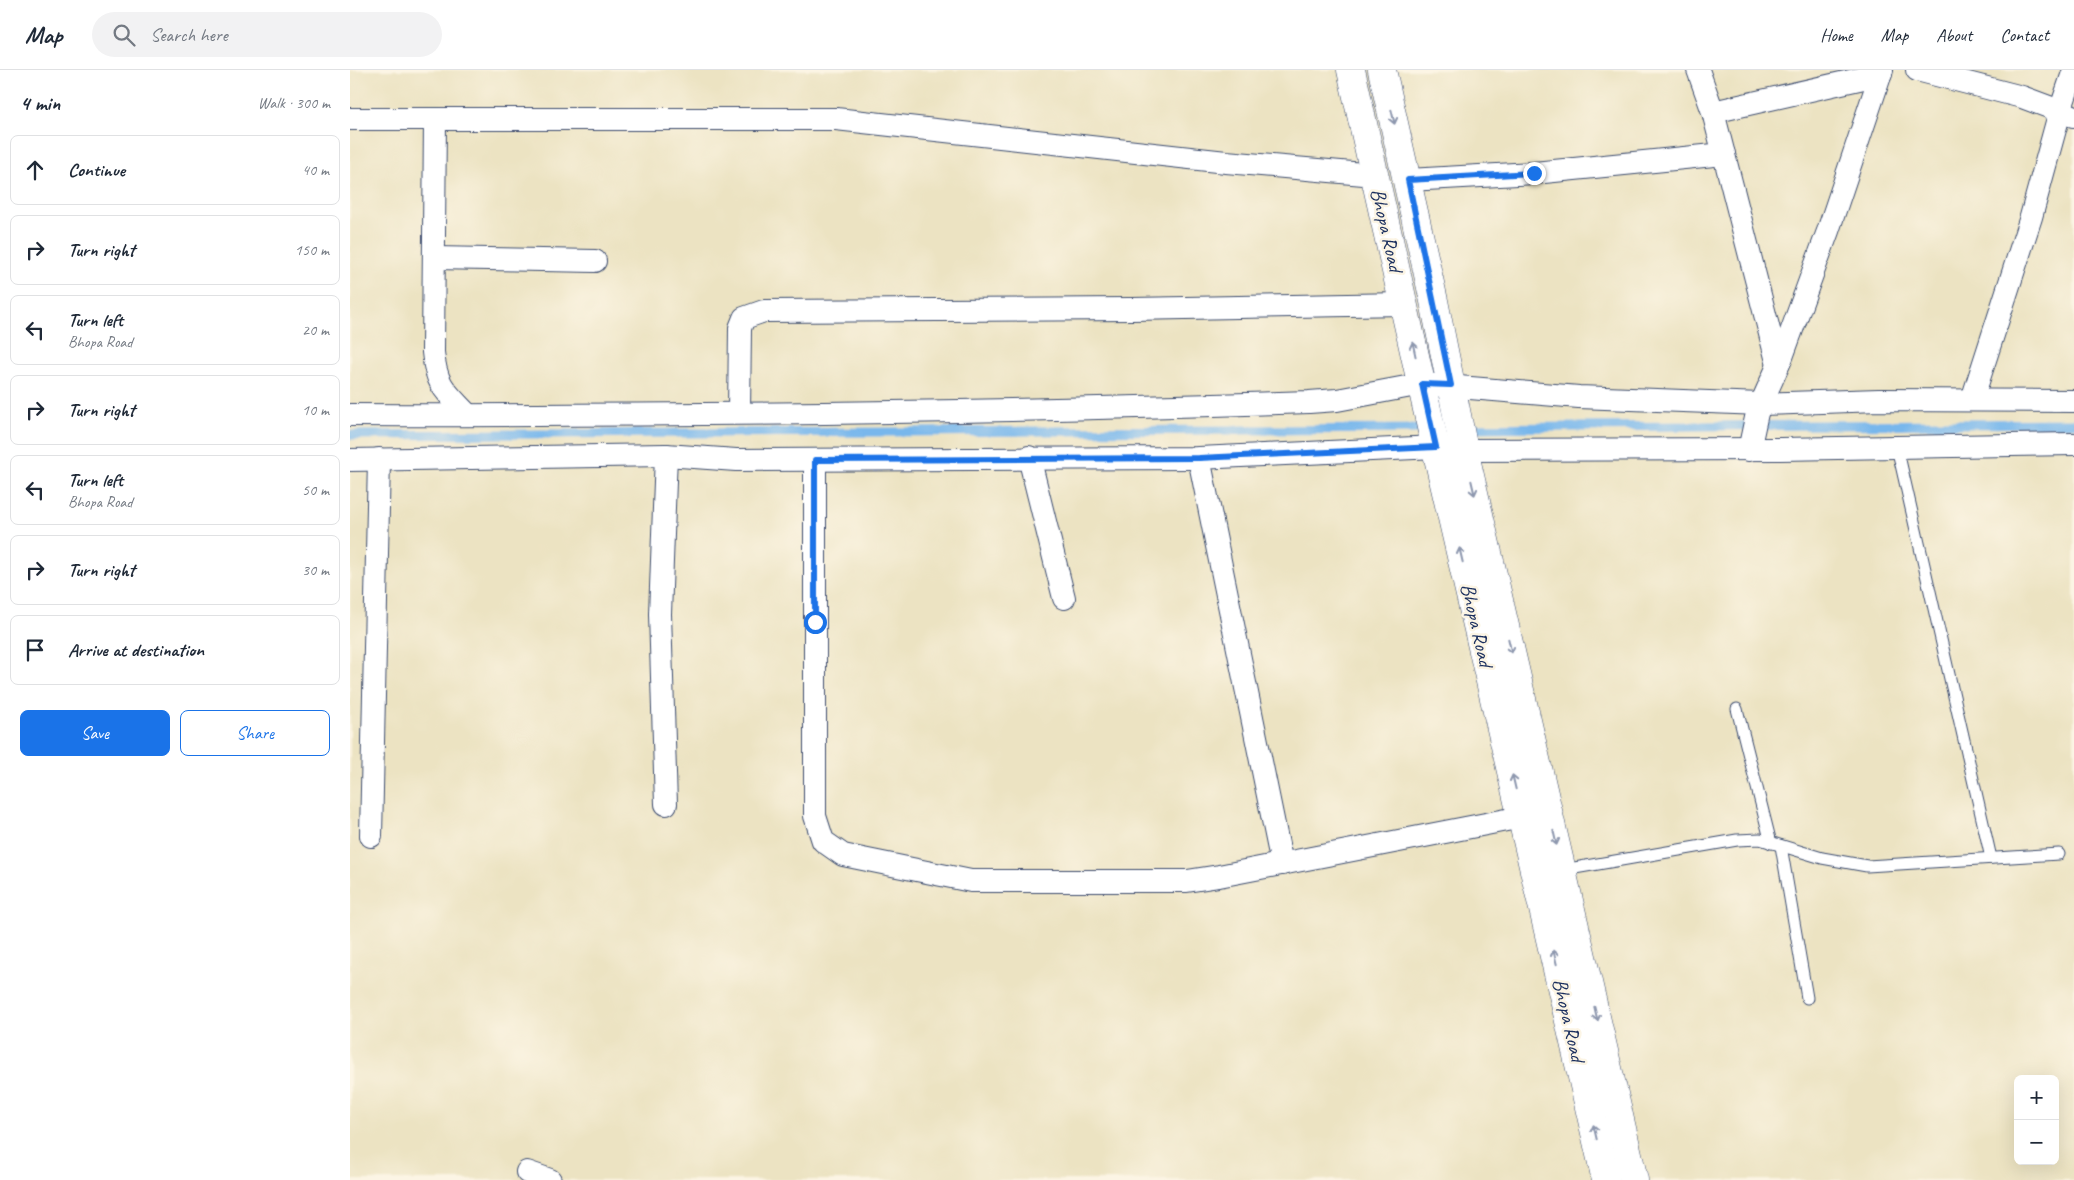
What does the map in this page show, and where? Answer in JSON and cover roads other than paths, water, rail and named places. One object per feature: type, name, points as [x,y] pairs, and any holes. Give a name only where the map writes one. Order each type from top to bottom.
[{"type":"main road","name":"Bhopa Road","points":[[1351,70],[1434,442],[1606,1180]]},
{"type":"main road","name":"Bhopa Road","points":[[1382,70],[1408,180],[1463,445],[1634,1180]]},
{"type":"street","points":[[1698,70],[1713,112],[1778,365]]},
{"type":"street","points":[[1918,70],[2022,98],[2067,114]]},
{"type":"street","points":[[1972,400],[2067,114],[2074,70]]},
{"type":"street","points":[[1713,112],[1881,72]]},
{"type":"street","points":[[1750,445],[1759,408],[1778,365],[1828,231],[1881,72]]},
{"type":"street","points":[[350,119],[836,120],[1375,176]]},
{"type":"street","points":[[435,119],[434,368],[443,388],[468,415]]},
{"type":"street","points":[[1408,180],[1534,173],[1724,154]]},
{"type":"street","points":[[434,258],[595,260]]},
{"type":"street","points":[[739,413],[740,328],[744,318],[764,311],[1132,309],[1404,304]]},
{"type":"street","points":[[350,415],[1081,410],[1309,402],[1423,390],[1759,408],[1879,400],[2074,401]]},
{"type":"street","points":[[350,460],[666,455],[736,460],[1029,457],[1199,458],[1434,442],[1463,445],[1897,447],[2074,444]]},
{"type":"street","points":[[666,455],[660,614],[666,804]]},
{"type":"street","points":[[1029,457],[1064,598]]},
{"type":"street","points":[[1199,458],[1282,864]]},
{"type":"street","points":[[371,836],[379,459]]},
{"type":"street","points":[[815,460],[815,816],[823,841],[842,855],[971,881],[1187,880],[1282,864],[1522,818]]},
{"type":"street","points":[[527,1172],[550,1180]]},
{"type":"lane","points":[[1897,447],[1991,858]]},
{"type":"lane","points":[[1737,709],[1776,844],[1807,998]]},
{"type":"lane","points":[[1563,870],[1737,840],[1760,840],[1822,858],[1867,866],[2059,854]]},
{"type":"waterway","points":[[1463,428],[2074,423]]},
{"type":"waterway","points":[[350,435],[1427,429]]}]
